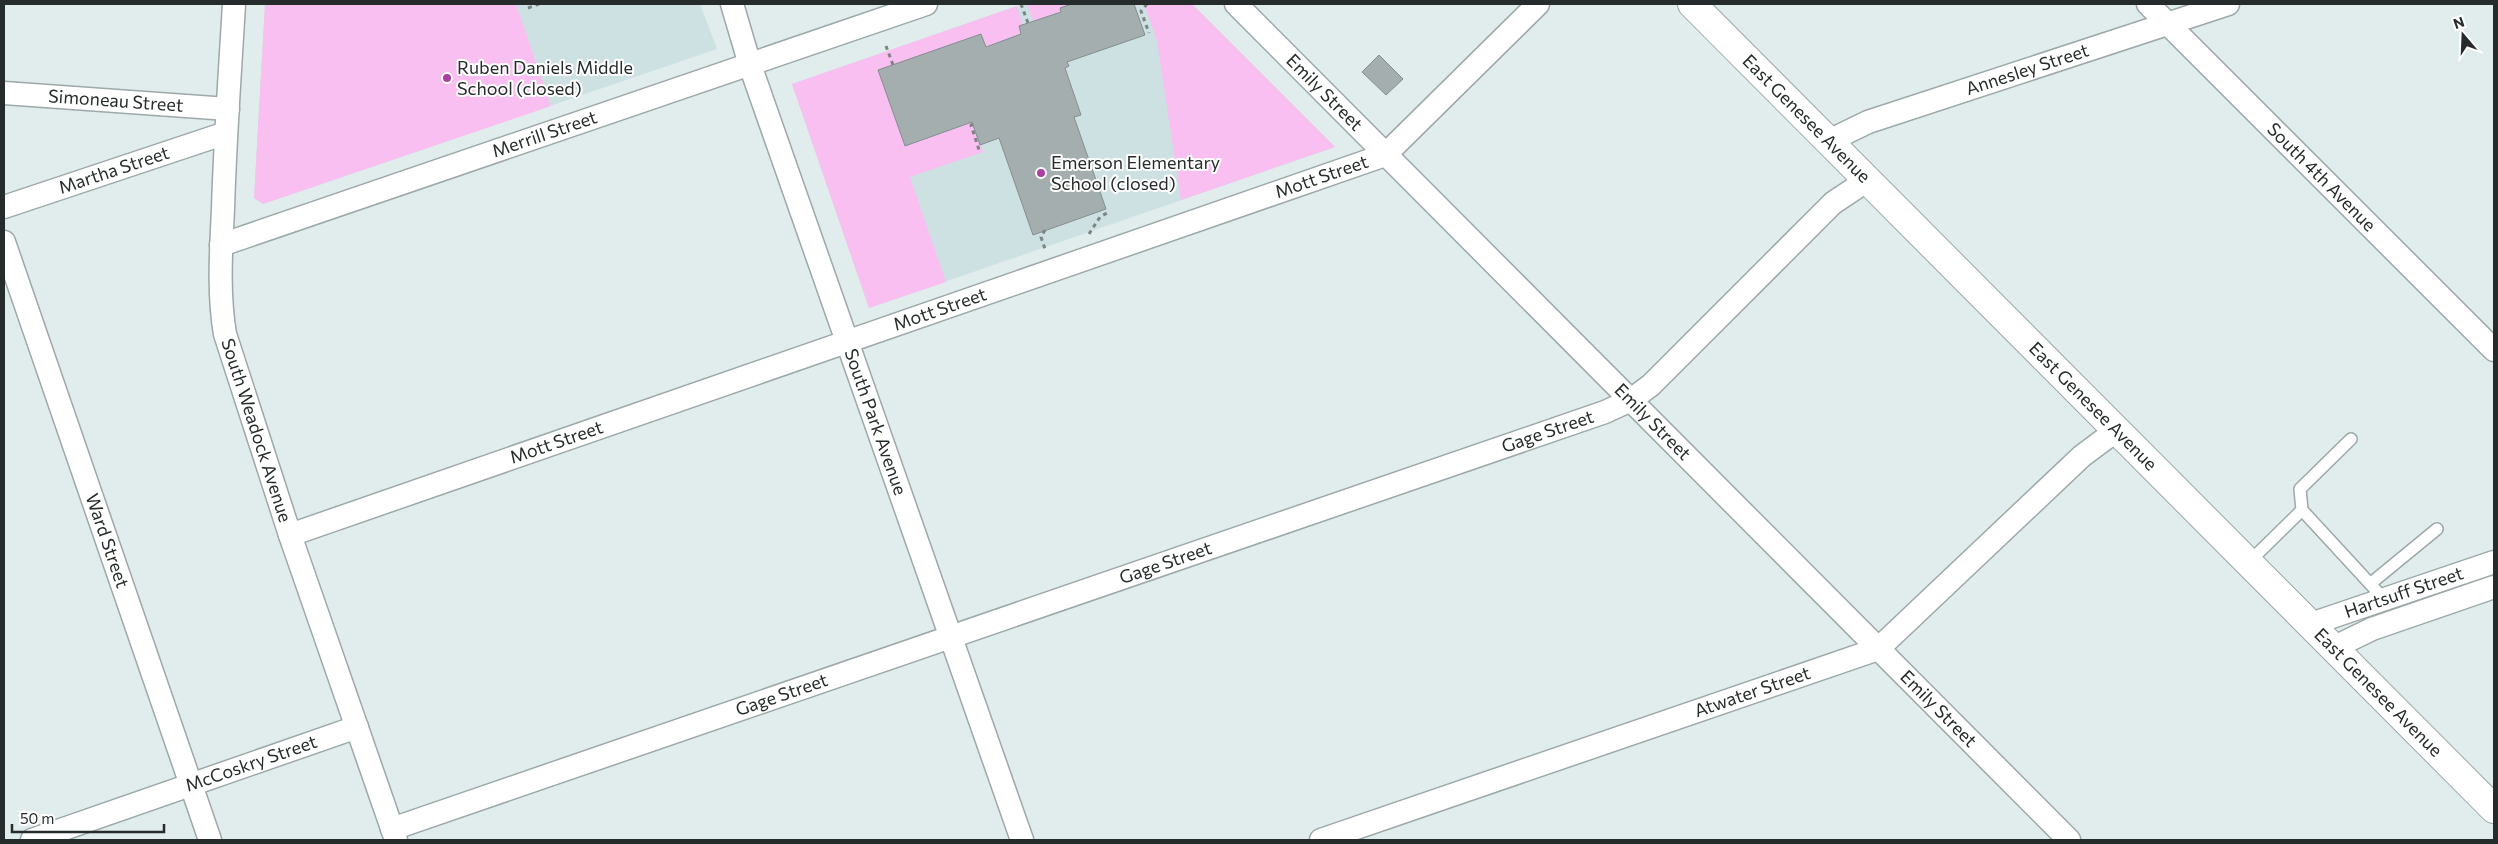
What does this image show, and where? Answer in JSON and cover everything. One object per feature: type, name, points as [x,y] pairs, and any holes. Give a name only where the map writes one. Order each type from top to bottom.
[{"type":"main road","name":"East Genesee Avenue","points":[[1692,4],[1828,141],[1869,179],[2494,809]]},
{"type":"street","name":"South Weadock Avenue","points":[[234,4],[221,245],[220,308],[225,334],[290,536],[394,834]]},
{"type":"street","name":"South Park Avenue","points":[[732,4],[750,65],[849,342],[1022,840]]},
{"type":"street","name":"Merrill Street","points":[[221,245],[926,4]]},
{"type":"street","name":"Emily Street","points":[[1236,4],[2069,840]]},
{"type":"street","name":"Mott Street","points":[[290,536],[1385,155],[1538,4]]},
{"type":"street","name":"South 4th Avenue","points":[[2148,4],[2494,350]]},
{"type":"street","name":"Annesley Street","points":[[1828,141],[1868,122],[2228,4]]},
{"type":"street","name":"Simoneau Street","points":[[4,93],[228,109]]},
{"type":"street","name":"Martha Street","points":[[4,207],[226,132]]},
{"type":"street","name":"Gage Street","points":[[394,834],[951,638],[1605,412],[1631,400],[1650,385],[1833,203],[1869,179]]},
{"type":"street","name":"Ward Street","points":[[4,242],[210,840]]},
{"type":"street","name":"Atwater Street","points":[[1321,840],[1878,649],[2082,456],[2116,430]]},
{"type":"street","name":"Hartsuff Street","points":[[2312,624],[2378,592],[2494,562]]},
{"type":"street","name":"Hartsuff Street","points":[[2334,647],[2372,630],[2494,586]]},
{"type":"street","name":"McCoskry Street","points":[[32,840],[192,786],[357,727]]},
{"type":"lane","points":[[2351,439],[2300,489],[2302,510],[2378,592],[2438,528]]},
{"type":"lane","points":[[2249,562],[2302,510]]},
{"type":"path","points":[[528,8],[539,4]]},
{"type":"path","points":[[1021,4],[1028,23]]},
{"type":"path","points":[[1147,4],[1141,11],[1144,26],[1149,33]]},
{"type":"path","points":[[886,46],[893,65]]},
{"type":"path","points":[[973,124],[971,125],[980,153]]},
{"type":"path","points":[[1089,234],[1100,217],[1107,213]]},
{"type":"path","points":[[1045,230],[1040,237],[1045,249]]},
{"type":"shaded area","name":"Ruben Daniels Middle School (closed)","points":[[265,4],[700,4],[717,49],[263,204],[254,198]]},
{"type":"shaded area","name":"Ruben Daniels Middle School (closed)","points":[[265,4],[516,4],[551,106],[263,204],[254,198]]},
{"type":"shaded area","name":"Emerson Elementary School (closed)","points":[[1023,4],[1192,4],[1335,147],[869,308],[792,84]]},
{"type":"shaded area","points":[[1027,4],[1072,4],[1060,8],[1061,12],[1033,21]]},
{"type":"shaded area","points":[[1144,4],[1192,4],[1335,147],[1181,200],[1157,41]]},
{"type":"shaded area","points":[[1017,6],[1023,25],[1019,27],[1021,34],[986,47],[981,34],[905,145],[972,122],[983,152],[910,177],[946,282],[869,308],[792,84]]},
{"type":"building","points":[[1072,4],[1134,4],[1145,35],[1067,62],[1069,66],[1065,68],[1081,115],[1074,117],[1106,209],[1033,235],[999,138],[980,145],[972,122],[905,146],[878,70],[981,34],[986,47],[1021,34],[1019,26],[1061,12],[1060,8]]},
{"type":"building","points":[[1379,55],[1403,79],[1386,95],[1362,72]]},
{"type":"place","name":"Ruben Daniels Middle School (closed)","points":[[447,78]]},
{"type":"place","name":"Emerson Elementary School (closed)","points":[[1041,173]]}]
